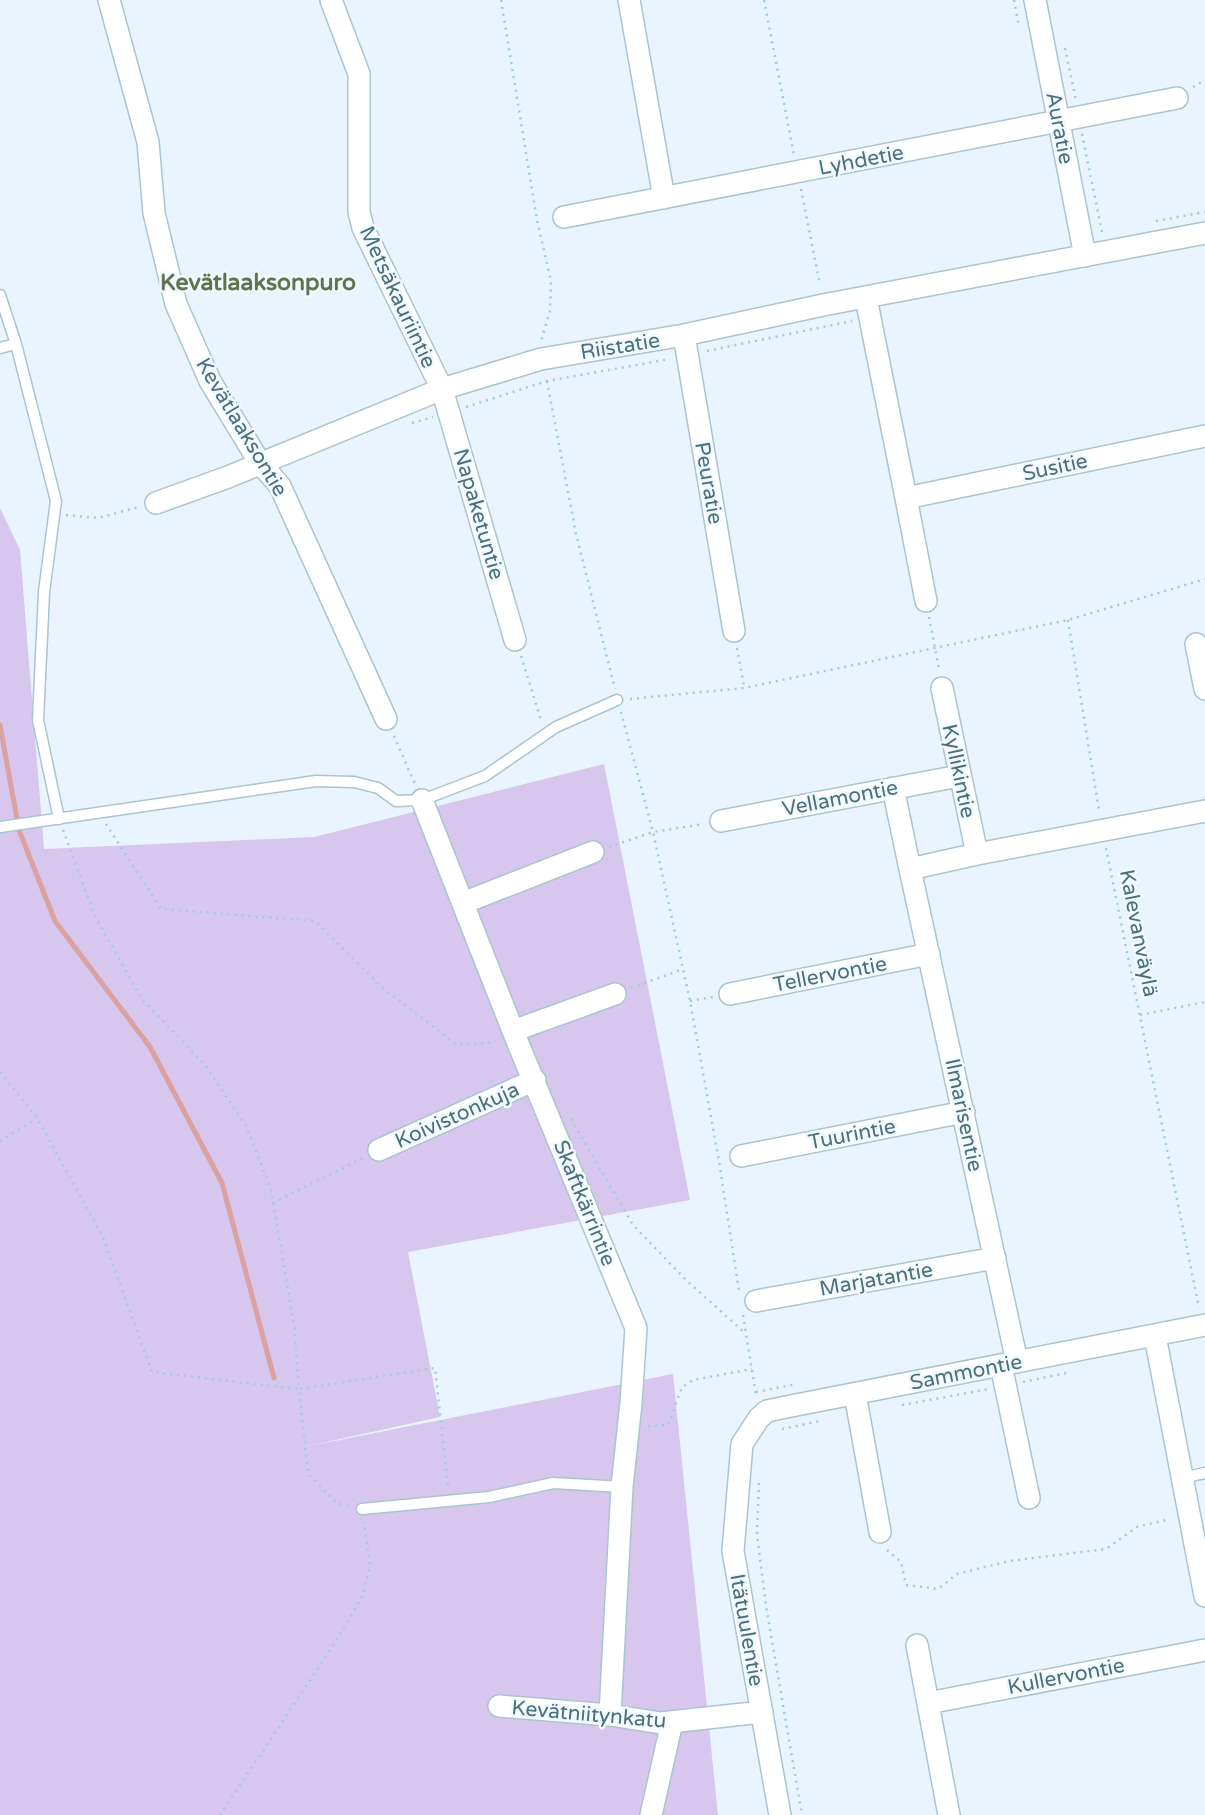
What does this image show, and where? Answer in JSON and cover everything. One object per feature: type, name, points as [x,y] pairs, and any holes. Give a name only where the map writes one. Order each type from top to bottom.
[{"type":"street","name":"Kevätlaaksontie","points":[[109,0],[148,142],[154,213],[176,304],[210,381],[260,463],[280,486],[386,719]]},
{"type":"street","name":"Metsäkauriintie","points":[[331,0],[359,74],[359,212],[363,228],[442,389]]},
{"type":"street","points":[[629,0],[664,198]]},
{"type":"street","name":"Auratie","points":[[1035,0],[1086,256]]},
{"type":"street","name":"Lyhdetie","points":[[564,217],[1177,98]]},
{"type":"street","name":"Riistatie","points":[[156,503],[228,477],[442,389],[541,359],[685,346],[1086,256],[1205,233]]},
{"type":"street","points":[[868,307],[926,600]]},
{"type":"street","name":"Peuratie","points":[[685,346],[734,631]]},
{"type":"street","name":"Napaketuntie","points":[[442,389],[515,640]]},
{"type":"street","name":"Susitie","points":[[906,498],[1205,436]]},
{"type":"street","points":[[1196,644],[1205,689]]},
{"type":"street","name":"Kyllikintie","points":[[942,688],[976,854]]},
{"type":"street","name":"Vellamontie","points":[[721,821],[959,776]]},
{"type":"street","name":"Ilmarisentie","points":[[894,789],[995,1258],[1009,1363],[1004,1386],[1029,1497]]},
{"type":"street","name":"Skaftkärrintie","points":[[422,800],[515,1036],[636,1328],[622,1487],[610,1715]]},
{"type":"street","points":[[910,869],[1205,811]]},
{"type":"street","points":[[463,903],[593,852]]},
{"type":"street","name":"Tellervontie","points":[[730,994],[929,954]]},
{"type":"street","points":[[515,1036],[615,993]]},
{"type":"street","name":"Koivistonkuja","points":[[379,1150],[535,1080]]},
{"type":"street","name":"Tuurintie","points":[[741,1156],[964,1112]]},
{"type":"street","name":"Marjatantie","points":[[746,1300],[995,1258]]},
{"type":"street","name":"Sammontie","points":[[759,1418],[767,1411],[1204,1326]]},
{"type":"street","points":[[1155,1336],[1205,1596]]},
{"type":"street","points":[[855,1394],[880,1532]]},
{"type":"street","name":"Itätuulentie","points":[[759,1418],[741,1444],[733,1550],[780,1815]]},
{"type":"street","points":[[917,1645],[949,1815]]},
{"type":"street","name":"Kullervontie","points":[[928,1703],[1205,1650]]},
{"type":"street","name":"Kevätniitynkatu","points":[[499,1706],[610,1715],[661,1723],[762,1712]]},
{"type":"street","points":[[651,1815],[672,1722]]},
{"type":"lane","points":[[0,295],[16,344],[56,501],[44,592],[38,720],[59,819]]},
{"type":"lane","points":[[0,348],[16,344]]},
{"type":"lane","points":[[6,826],[316,781],[355,782],[378,788],[396,801],[422,800],[485,776],[556,727],[617,701]]},
{"type":"lane","points":[[1182,1478],[1205,1473]]},
{"type":"lane","points":[[362,1509],[489,1497],[553,1483],[622,1487]]},
{"type":"path","points":[[500,0],[537,220],[551,281],[550,311],[538,349],[541,359]]},
{"type":"path","points":[[405,425],[547,381],[685,346],[868,307]]},
{"type":"path","points":[[547,381],[576,534],[653,832],[690,1001],[746,1300],[746,1334],[759,1418]]},
{"type":"path","points":[[54,514],[97,518],[156,503]]},
{"type":"path","points":[[617,701],[744,688],[1068,620],[1205,579]]},
{"type":"path","points":[[926,600],[942,688]]},
{"type":"path","name":"Kalevanväylä","points":[[1068,620],[1103,832],[1140,1015],[1205,1002]]},
{"type":"path","points":[[734,631],[744,688]]},
{"type":"path","points":[[515,640],[546,734]]},
{"type":"path","points":[[386,719],[422,800]]},
{"type":"path","points":[[100,814],[161,909],[315,922],[384,989],[457,1045],[515,1036]]},
{"type":"path","points":[[59,819],[95,916],[141,998],[205,1065],[246,1126],[271,1189],[294,1325],[308,1474],[337,1503],[362,1509],[370,1565],[363,1595],[337,1641],[220,1815]]},
{"type":"path","points":[[593,852],[653,832],[721,821]]},
{"type":"path","points":[[615,993],[683,969]]},
{"type":"path","points":[[690,1001],[730,994]]},
{"type":"path","points":[[1140,1015],[1204,1326]]},
{"type":"path","points":[[0,1072],[37,1118],[103,1237],[152,1372],[299,1389],[435,1368],[450,1501]]},
{"type":"path","points":[[567,1111],[633,1226],[686,1280],[746,1334]]},
{"type":"path","points":[[0,1141],[37,1118]]},
{"type":"path","points":[[273,1203],[379,1150]]},
{"type":"path","points":[[629,1427],[668,1425],[682,1387],[693,1380],[752,1369]]},
{"type":"path","points":[[880,1532],[881,1545],[901,1562],[906,1585],[938,1589],[957,1574],[1009,1561],[1106,1549],[1137,1527],[1189,1514]]},
{"type":"shaded area","points":[[0,508],[20,550],[44,849],[314,837],[604,764],[690,1200],[408,1252],[440,1417],[304,1447],[673,1374],[718,1815],[0,1815]]},
{"type":"waterway","points":[[0,725],[19,830],[55,921],[150,1047],[222,1183],[274,1378]]},
{"type":"district","name":"Kevätlaaksonpuro","points":[[258,282]]}]
